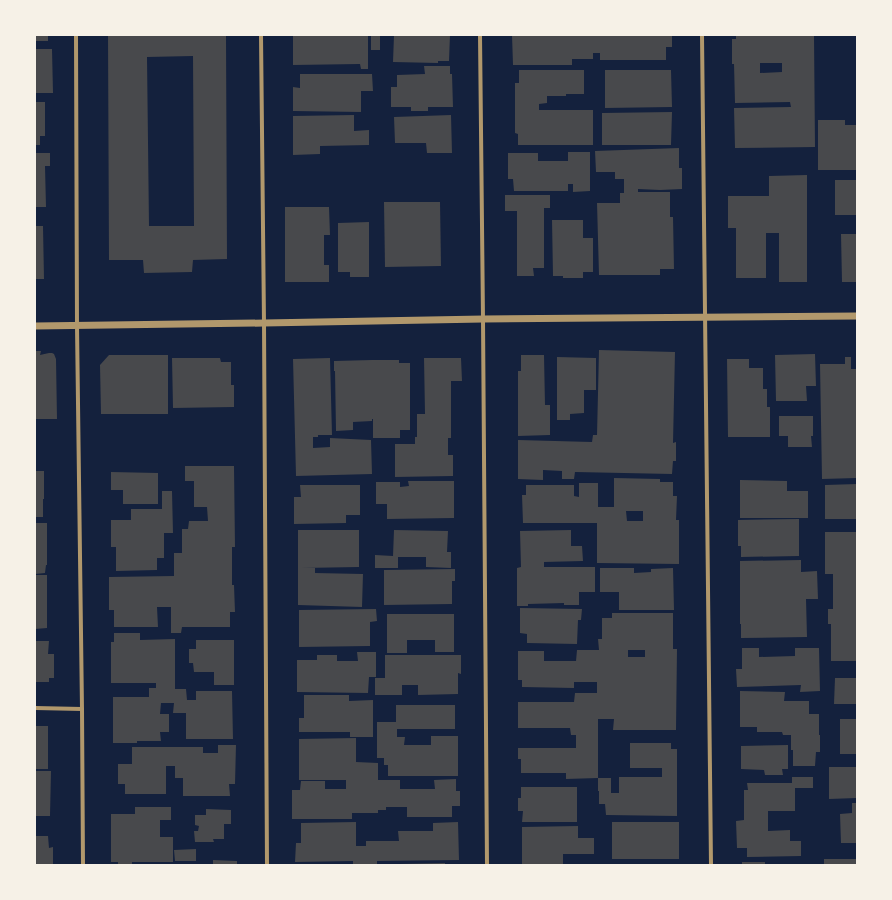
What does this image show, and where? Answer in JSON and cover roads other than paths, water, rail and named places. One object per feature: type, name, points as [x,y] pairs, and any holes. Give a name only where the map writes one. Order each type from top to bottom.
[{"type":"street","points":[[76,35],[77,326],[83,865]]},
{"type":"street","points":[[261,35],[267,865]]},
{"type":"street","points":[[480,35],[487,865]]},
{"type":"street","points":[[702,35],[711,865]]},
{"type":"street","points":[[35,326],[483,319],[857,316]]},
{"type":"street","points":[[35,708],[82,709]]}]
